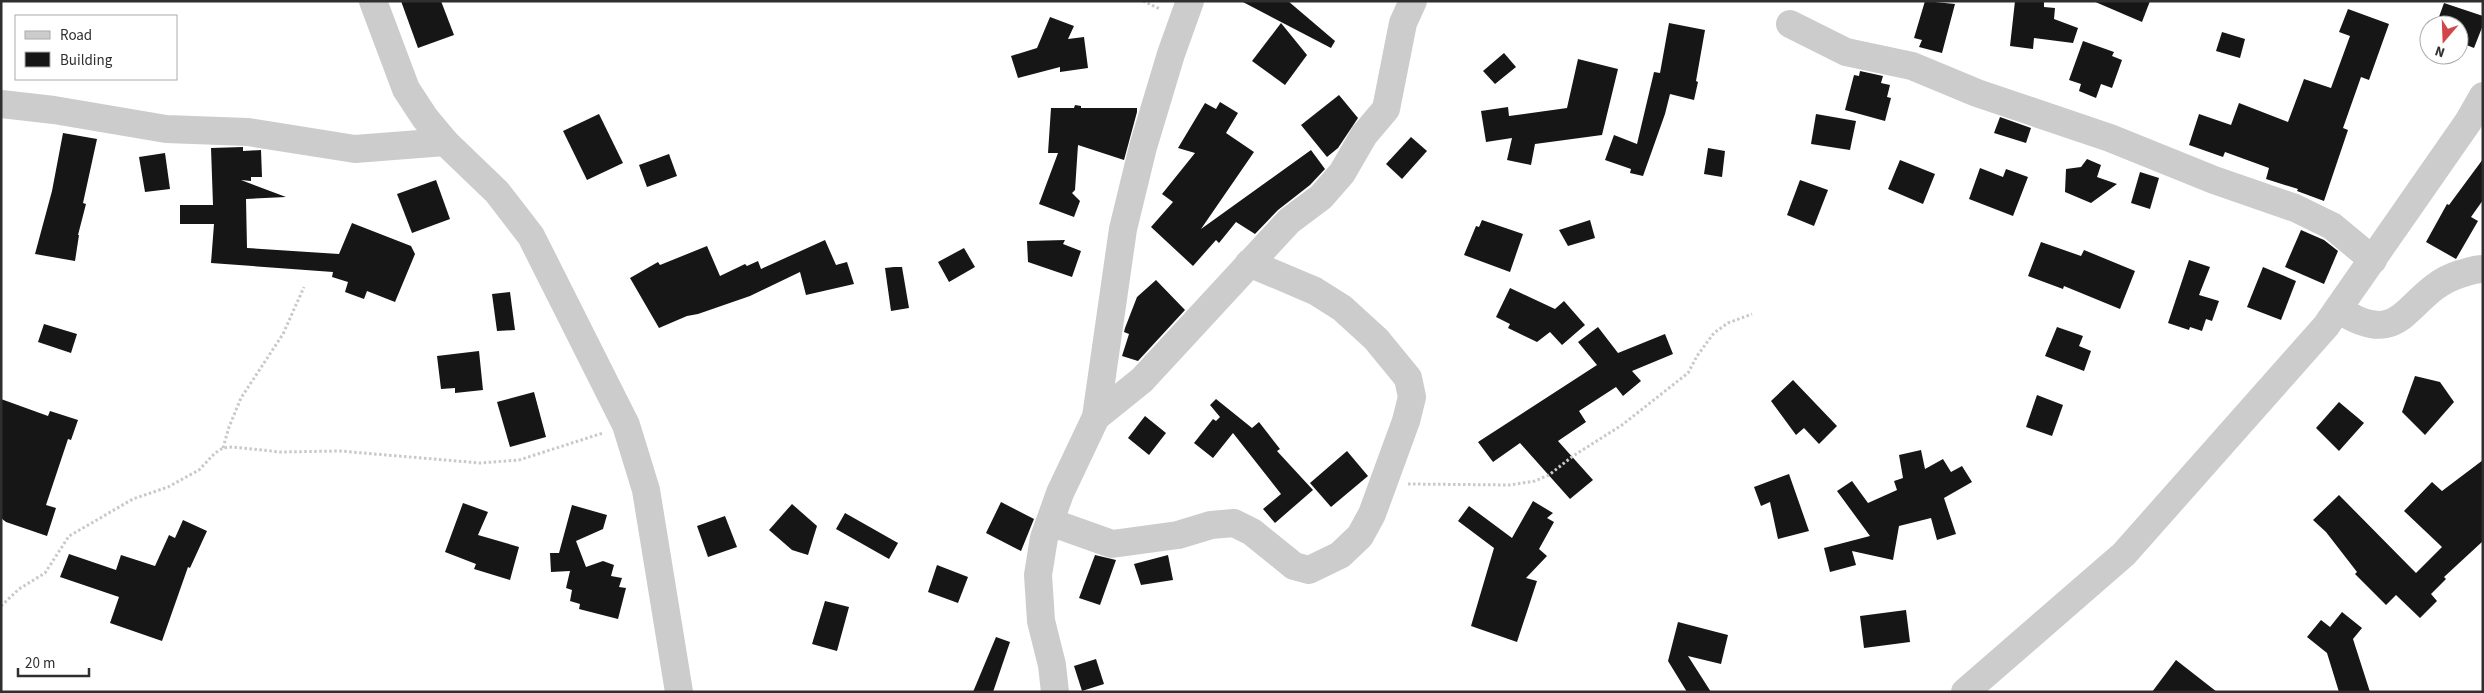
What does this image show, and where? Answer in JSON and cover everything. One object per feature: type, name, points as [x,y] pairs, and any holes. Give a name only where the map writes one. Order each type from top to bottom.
[{"type":"street","points":[[373,1],[406,89],[425,118],[445,142],[497,192],[531,236],[626,426],[646,490],[679,692]]},
{"type":"street","points":[[1055,692],[1052,666],[1041,620],[1038,575],[1044,538],[1060,492],[1096,417],[1123,229],[1146,138],[1171,54],[1190,1]]},
{"type":"street","points":[[1096,417],[1142,380],[1248,263],[1289,221],[1332,186],[1364,135],[1384,114],[1391,94],[1403,24],[1413,1]]},
{"type":"street","points":[[1790,24],[1846,52],[1912,66],[1977,93],[2110,138],[2214,180],[2295,208],[2332,226],[2373,260]]},
{"type":"street","points":[[1965,692],[2124,554],[2326,326],[2468,122],[2483,96]]},
{"type":"street","points":[[1,104],[54,110],[166,129],[248,132],[355,149],[445,142]]},
{"type":"street","points":[[1050,522],[1112,544],[1178,535],[1211,525],[1234,523],[1252,532],[1294,566],[1309,570],[1340,555],[1360,536],[1372,514],[1406,421],[1412,397],[1408,378],[1376,339],[1342,308],[1315,291],[1248,263]]},
{"type":"street","points":[[2338,310],[2357,322],[2379,327],[2398,320],[2447,278],[2483,270]]},
{"type":"path","points":[[1,606],[19,589],[46,573],[69,536],[133,499],[168,486],[199,470],[223,448],[228,427],[241,398],[258,369],[273,352],[304,287]]},
{"type":"path","points":[[1383,484],[1510,485],[1535,481],[1548,475],[1573,456],[1622,425],[1688,373],[1697,356],[1714,332],[1728,323],[1752,314]]},
{"type":"path","points":[[223,448],[233,447],[280,452],[340,452],[480,463],[519,460],[626,426]]},
{"type":"building","points":[[401,1],[441,1],[454,35],[418,48]]},
{"type":"building","points":[[1241,1],[1288,1],[1335,41],[1331,48]]},
{"type":"building","points":[[1925,1],[1955,4],[1942,53],[1919,47],[1922,40],[1914,38]]},
{"type":"building","points":[[2015,1],[2044,1],[2044,7],[2055,8],[2054,19],[2078,28],[2073,43],[2034,38],[2033,49],[2010,46]]},
{"type":"building","points":[[2093,1],[2150,1],[2142,22]]},
{"type":"building","points":[[2444,3],[2483,16],[2483,25],[2474,48],[2469,46],[2469,15],[2440,15]]},
{"type":"building","points":[[2348,9],[2389,24],[2369,80],[2361,77],[2343,128],[2348,130],[2324,201],[2297,191],[2298,189],[2266,179],[2269,168],[2225,152],[2223,157],[2189,145],[2199,114],[2231,125],[2239,103],[2288,122],[2304,79],[2331,88],[2350,36],[2339,32]]},
{"type":"building","points":[[1050,17],[1074,26],[1068,39],[1084,37],[1088,68],[1060,72],[1060,67],[1018,78],[1011,56],[1037,48]]},
{"type":"building","points":[[1281,23],[1307,55],[1285,85],[1252,61]]},
{"type":"building","points":[[1669,23],[1705,30],[1696,81],[1698,82],[1694,100],[1670,94],[1665,114],[1643,176],[1630,173],[1631,169],[1605,160],[1614,135],[1637,144],[1654,72],[1660,73]]},
{"type":"building","points":[[2222,32],[2245,39],[2240,58],[2216,51]]},
{"type":"building","points":[[2083,41],[2114,52],[2112,56],[2122,60],[2112,88],[2101,84],[2096,98],[2079,91],[2081,84],[2069,80]]},
{"type":"building","points":[[1504,53],[1516,67],[1495,84],[1483,71]]},
{"type":"building","points":[[1578,59],[1618,69],[1602,135],[1535,144],[1531,165],[1507,160],[1512,138],[1486,142],[1481,111],[1508,107],[1509,116],[1567,108]]},
{"type":"building","points":[[1860,71],[1883,76],[1881,83],[1890,85],[1887,97],[1891,98],[1885,121],[1845,110],[1854,75],[1859,76]]},
{"type":"building","points":[[1339,95],[1358,118],[1338,148],[1327,157],[1301,125]]},
{"type":"building","points":[[1220,102],[1238,113],[1226,133],[1254,152],[1201,229],[1311,150],[1325,169],[1310,185],[1278,210],[1255,234],[1236,222],[1219,243],[1216,240],[1193,266],[1151,227],[1173,202],[1162,194],[1195,153],[1178,148],[1205,103],[1216,109]]},
{"type":"building","points":[[1075,105],[1081,106],[1081,108],[1137,108],[1137,112],[1124,160],[1078,145],[1075,190],[1072,193],[1080,201],[1074,217],[1039,204],[1058,153],[1048,153],[1051,108],[1074,108]]},
{"type":"building","points":[[599,114],[623,163],[587,180],[563,131]]},
{"type":"building","points":[[1816,114],[1856,121],[1850,150],[1811,144]]},
{"type":"building","points":[[2000,117],[2031,128],[2026,143],[1994,133]]},
{"type":"building","points":[[63,133],[97,139],[83,203],[86,204],[78,235],[75,261],[35,254],[52,191]]},
{"type":"building","points":[[1411,137],[1427,151],[1402,179],[1386,164]]},
{"type":"building","points":[[243,147],[243,151],[261,150],[262,177],[251,177],[251,181],[241,180],[286,197],[246,199],[247,248],[339,254],[352,223],[411,246],[415,254],[395,302],[367,291],[364,299],[345,292],[348,282],[332,277],[333,272],[211,263],[214,224],[180,224],[180,205],[213,205],[211,148]]},
{"type":"building","points":[[1708,148],[1725,151],[1722,177],[1704,174]]},
{"type":"building","points":[[165,153],[170,189],[145,192],[139,157]]},
{"type":"building","points":[[669,154],[677,176],[647,187],[639,165]]},
{"type":"building","points":[[2087,159],[2101,165],[2097,177],[2117,184],[2091,203],[2065,192],[2066,169],[2081,167]]},
{"type":"building","points":[[2483,159],[2483,200],[2471,217],[2478,221],[2456,259],[2426,242],[2447,204],[2449,205]]},
{"type":"building","points":[[1900,160],[1935,174],[1923,204],[1888,189]]},
{"type":"building","points":[[1980,168],[2003,177],[2006,169],[2028,177],[2013,216],[1969,199]]},
{"type":"building","points":[[2140,172],[2159,178],[2150,209],[2131,203]]},
{"type":"building","points":[[436,180],[450,219],[412,233],[397,194]]},
{"type":"building","points":[[1800,180],[1828,190],[1814,226],[1787,215]]},
{"type":"building","points":[[1482,220],[1523,234],[1510,272],[1464,255],[1476,226],[1479,227]]},
{"type":"building","points":[[1590,220],[1595,238],[1568,246],[1559,230]]},
{"type":"building","points":[[2301,230],[2324,240],[2338,251],[2324,284],[2285,267]]},
{"type":"building","points":[[825,240],[836,265],[847,262],[854,284],[806,295],[800,272],[750,296],[687,316],[659,328],[630,278],[658,262],[660,265],[707,246],[720,276],[745,264],[747,266],[758,261],[761,269]]},
{"type":"building","points":[[1065,240],[1063,244],[1081,251],[1072,277],[1028,262],[1027,241]]},
{"type":"building","points":[[2041,242],[2081,256],[2084,250],[2135,271],[2120,309],[2064,286],[2063,289],[2028,276]]},
{"type":"building","points":[[964,248],[975,267],[949,282],[938,262]]},
{"type":"building","points":[[2189,260],[2210,267],[2199,295],[2219,301],[2212,321],[2206,319],[2202,331],[2190,327],[2189,330],[2168,323]]},
{"type":"building","points":[[902,267],[909,308],[891,311],[885,268]]},
{"type":"building","points":[[2263,267],[2296,281],[2281,320],[2247,307]]},
{"type":"building","points":[[1156,280],[1185,310],[1138,361],[1122,356],[1129,334],[1124,332],[1125,328],[1137,297]]},
{"type":"building","points":[[1510,288],[1555,309],[1564,301],[1585,325],[1562,345],[1550,332],[1537,342],[1508,328],[1510,324],[1496,317]]},
{"type":"building","points":[[510,292],[515,330],[497,331],[492,294]]},
{"type":"building","points":[[44,324],[77,334],[71,353],[38,342]]},
{"type":"building","points":[[1598,327],[1618,353],[1665,334],[1673,354],[1632,371],[1641,381],[1623,396],[1616,387],[1579,411],[1586,422],[1558,441],[1593,480],[1570,499],[1520,443],[1493,462],[1478,442],[1597,365],[1578,342]]},
{"type":"building","points":[[2057,327],[2083,336],[2079,346],[2091,351],[2084,371],[2045,356]]},
{"type":"building","points":[[479,351],[483,390],[455,393],[455,388],[441,389],[437,356]]},
{"type":"building","points":[[2415,376],[2440,382],[2454,402],[2425,435],[2402,412]]},
{"type":"building","points":[[1793,380],[1837,426],[1819,444],[1804,428],[1796,435],[1771,401]]},
{"type":"building","points":[[534,392],[546,437],[510,447],[497,402]]},
{"type":"building","points":[[2037,395],[2063,405],[2052,436],[2026,427]]},
{"type":"building","points":[[1,399],[48,416],[50,411],[78,420],[71,440],[68,439],[46,505],[56,508],[47,536],[6,522],[1,518]]},
{"type":"building","points":[[1216,399],[1252,428],[1259,422],[1280,449],[1277,451],[1313,490],[1275,523],[1263,509],[1281,494],[1233,433],[1213,458],[1194,443],[1213,419],[1216,421],[1220,417],[1210,405]]},
{"type":"building","points":[[2339,402],[2364,423],[2339,451],[2316,428]]},
{"type":"building","points":[[1145,416],[1166,433],[1149,455],[1128,438]]},
{"type":"building","points":[[1921,450],[1925,469],[1943,459],[1951,472],[1962,466],[1972,482],[1944,498],[1956,534],[1937,540],[1931,518],[1899,526],[1893,560],[1852,551],[1856,565],[1830,572],[1824,548],[1870,536],[1837,491],[1852,481],[1868,503],[1897,490],[1894,481],[1903,478],[1899,455]]},
{"type":"building","points":[[1347,451],[1368,476],[1331,507],[1310,483]]},
{"type":"building","points":[[2483,460],[2483,541],[2444,577],[2446,579],[2431,594],[2437,601],[2420,618],[2396,595],[2386,605],[2355,574],[2357,572],[2326,532],[2313,520],[2339,495],[2416,573],[2442,547],[2404,511],[2432,482],[2442,491]]},
{"type":"building","points":[[1789,474],[1809,531],[1778,539],[1770,502],[1761,506],[1754,487]]},
{"type":"building","points":[[1533,501],[1553,513],[1547,518],[1554,522],[1539,549],[1547,556],[1526,578],[1537,581],[1517,642],[1471,626],[1494,548],[1458,521],[1469,506],[1512,538]]},
{"type":"building","points":[[1001,502],[1034,519],[1021,551],[986,533]]},
{"type":"building","points":[[463,503],[488,512],[478,535],[519,547],[510,580],[474,569],[476,564],[445,552]]},
{"type":"building","points":[[792,504],[817,526],[808,555],[792,550],[769,530]]},
{"type":"building","points":[[572,505],[607,515],[603,529],[576,541],[586,567],[603,561],[614,565],[611,576],[622,578],[619,587],[626,588],[618,619],[579,609],[580,604],[570,601],[572,590],[566,588],[570,571],[551,572],[550,553],[559,553]]},
{"type":"building","points":[[845,513],[898,543],[889,559],[836,529]]},
{"type":"building","points":[[725,516],[737,547],[708,557],[697,526]]},
{"type":"building","points":[[183,520],[207,531],[190,568],[188,567],[162,641],[110,623],[119,597],[60,577],[69,554],[116,570],[121,555],[155,566],[169,535],[175,538]]},
{"type":"building","points":[[1095,555],[1116,560],[1100,605],[1079,598]]},
{"type":"building","points":[[1168,555],[1173,580],[1141,585],[1134,564]]},
{"type":"building","points":[[937,565],[968,577],[958,603],[928,592]]},
{"type":"building","points":[[825,601],[849,607],[837,651],[812,644]]},
{"type":"building","points":[[1906,610],[1910,642],[1864,648],[1860,616]]},
{"type":"building","points":[[2342,612],[2362,628],[2353,639],[2370,692],[2339,692],[2327,653],[2307,637],[2321,620],[2330,627]]},
{"type":"building","points":[[1678,622],[1728,635],[1721,664],[1688,656],[1711,692],[1687,692],[1668,661]]},
{"type":"building","points":[[996,637],[1010,642],[993,692],[973,692]]},
{"type":"building","points":[[1096,659],[1104,684],[1082,691],[1074,666]]},
{"type":"building","points":[[2176,660],[2217,692],[2152,692]]}]
